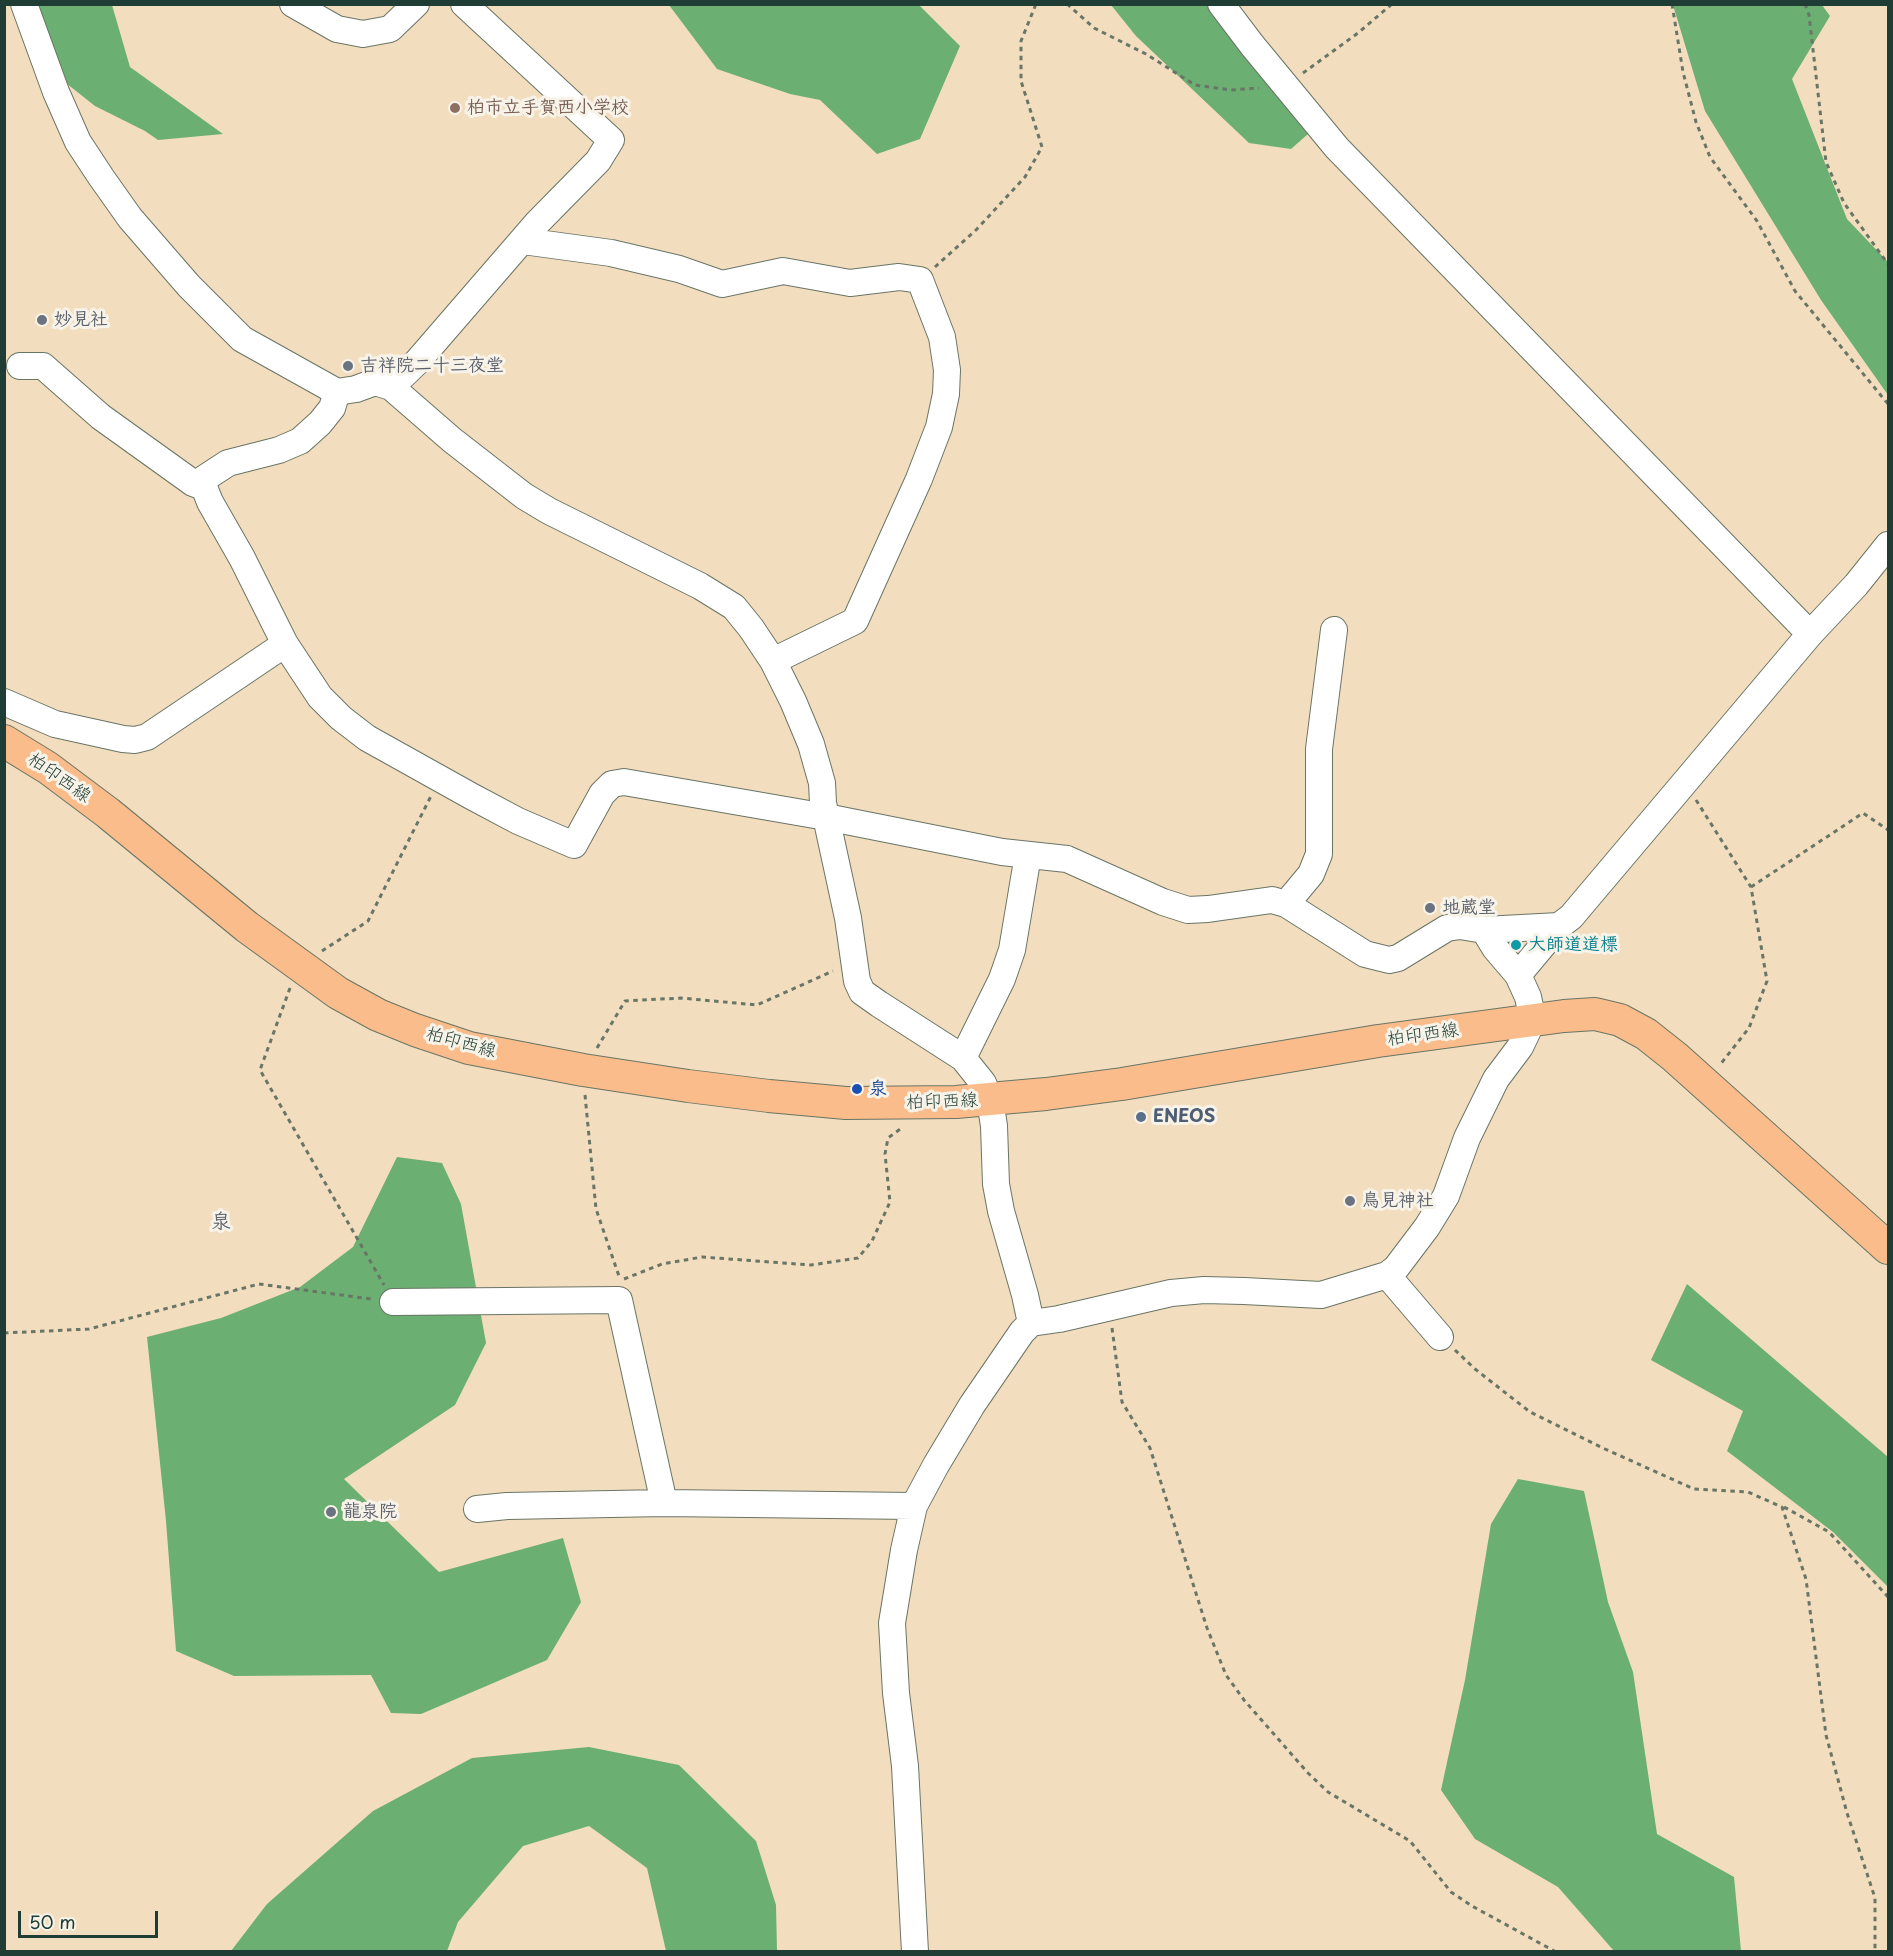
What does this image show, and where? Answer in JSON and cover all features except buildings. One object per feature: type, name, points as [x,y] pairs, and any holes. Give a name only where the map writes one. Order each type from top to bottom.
[{"type":"main road","name":"柏印西線","points":[[4,741],[48,768],[108,813],[230,913],[338,993],[378,1015],[469,1048],[583,1070],[769,1096],[846,1103],[920,1103],[990,1100],[1122,1084],[1378,1041],[1594,1014],[1620,1020],[1646,1034],[1675,1057],[1888,1248]]},
{"type":"street","points":[[24,4],[56,92],[78,142],[130,218],[189,286],[242,339],[337,392],[356,389],[375,382],[391,387],[477,460],[524,496],[549,511],[699,586],[734,607],[751,628],[773,661],[794,701],[811,744],[822,783],[826,817],[857,981],[862,992],[963,1058],[983,1083],[990,1100],[994,1126],[996,1184],[1031,1323]]},
{"type":"street","points":[[293,4],[337,29],[363,34],[390,29],[416,4]]},
{"type":"street","points":[[391,387],[416,363],[538,222],[598,161],[611,140],[464,4]]},
{"type":"street","points":[[1221,4],[1337,148],[1810,634]]},
{"type":"street","points":[[523,241],[611,253],[679,269],[722,284],[783,271],[850,283],[899,277],[920,280],[942,337],[947,370],[946,394],[932,448],[855,621],[773,661]]},
{"type":"street","points":[[20,366],[43,366],[101,417],[193,483],[204,487]]},
{"type":"street","points":[[337,392],[332,408],[320,423],[300,441],[279,450],[228,463],[205,478],[204,487],[210,502],[242,558],[285,644],[320,697],[341,718],[367,738],[518,821],[574,845],[602,794],[612,784],[624,782],[826,817],[935,840],[1067,859],[1163,902],[1188,910],[1272,900],[1286,904],[1365,954],[1389,960],[1398,958],[1447,928],[1460,926],[1484,930],[1559,926]]},
{"type":"street","points":[[1518,975],[1559,926],[1571,917],[1888,545]]},
{"type":"street","points":[[1286,904],[1311,874],[1319,854],[1319,749],[1334,630]]},
{"type":"street","points":[[4,702],[55,724],[135,740],[147,737],[285,644]]},
{"type":"street","points":[[963,1058],[1002,979],[1012,950],[1028,855]]},
{"type":"street","points":[[915,1952],[905,1766],[896,1693],[892,1623],[914,1506],[972,1405],[1022,1332],[1031,1323],[1059,1319],[1172,1293],[1204,1290],[1321,1295],[1387,1275],[1396,1268],[1446,1196],[1467,1138],[1496,1079],[1520,1047],[1533,1020],[1528,997],[1518,975],[1495,948],[1484,930]]},
{"type":"street","points":[[1387,1275],[1440,1337]]},
{"type":"street","points":[[393,1302],[619,1300],[664,1503]]},
{"type":"street","points":[[477,1509],[507,1506],[664,1503],[914,1506]]},
{"type":"path","points":[[920,280],[977,229],[1024,177],[1042,147],[1021,81],[1021,41],[1036,4]]},
{"type":"path","points":[[1068,4],[1094,28],[1146,54],[1196,85],[1231,90],[1286,86],[1358,33],[1392,4]]},
{"type":"path","points":[[1672,4],[1683,72],[1696,122],[1710,157],[1757,221],[1795,291],[1888,404]]},
{"type":"path","points":[[1805,4],[1809,15],[1826,162],[1844,203],[1888,264]]},
{"type":"path","points":[[393,1302],[260,1070],[299,966],[368,921],[440,779]]},
{"type":"path","points":[[1685,782],[1751,886],[1767,981],[1749,1028],[1705,1084]]},
{"type":"path","points":[[1751,886],[1863,813],[1888,831]]},
{"type":"path","points":[[855,961],[757,1005],[681,998],[626,1001],[583,1070],[596,1209],[621,1281],[662,1264],[702,1257],[811,1265],[858,1258],[872,1241],[890,1202],[885,1154],[888,1138],[916,1119],[920,1103]]},
{"type":"path","points":[[4,1333],[89,1329],[260,1284],[393,1302]]},
{"type":"path","points":[[1110,1307],[1122,1402],[1150,1448],[1207,1628],[1226,1675],[1244,1700],[1308,1773],[1328,1792],[1410,1841],[1451,1892],[1556,1952]]},
{"type":"path","points":[[1440,1337],[1475,1369],[1530,1412],[1694,1489],[1748,1492],[1828,1532],[1888,1596]]},
{"type":"path","points":[[1782,1507],[1806,1579],[1826,1735],[1847,1813],[1875,1898],[1875,1952]]},
{"type":"green space","points":[[35,5],[112,5],[130,67],[223,134],[158,140],[95,106],[52,72]]},
{"type":"green space","points":[[669,5],[919,5],[960,46],[920,139],[877,154],[820,100],[790,94],[717,69]]},
{"type":"green space","points":[[1111,5],[1211,5],[1306,96],[1308,134],[1291,149],[1249,143],[1136,36]]},
{"type":"green space","points":[[1673,5],[1822,5],[1830,16],[1792,79],[1847,219],[1888,262],[1888,395],[1821,300],[1705,111]]},
{"type":"green space","points":[[397,1157],[442,1163],[461,1204],[486,1343],[455,1405],[344,1479],[439,1572],[563,1538],[581,1602],[547,1660],[421,1714],[391,1713],[371,1675],[234,1676],[176,1651],[166,1521],[147,1337],[221,1318],[300,1287],[353,1247]]},
{"type":"green space","points":[[1687,1284],[1888,1457],[1888,1587],[1833,1532],[1727,1451],[1743,1411],[1651,1360]]},
{"type":"green space","points":[[1518,1479],[1584,1491],[1608,1602],[1633,1672],[1657,1834],[1734,1877],[1741,1951],[1614,1951],[1558,1887],[1475,1839],[1441,1790],[1465,1680],[1491,1524]]},
{"type":"green space","points":[[589,1747],[679,1765],[756,1841],[776,1905],[777,1951],[666,1951],[647,1868],[589,1826],[523,1846],[458,1922],[447,1951],[231,1951],[267,1904],[373,1811],[472,1758]]},
{"type":"place","name":"柏市立手賀西小学校","points":[[455,108]]},
{"type":"place","name":"妙見社","points":[[42,320]]},
{"type":"place","name":"吉祥院二十三夜堂","points":[[348,366]]},
{"type":"place","name":"地蔵堂","points":[[1430,908]]},
{"type":"place","name":"大師道道標","points":[[1516,945]]},
{"type":"place","name":"泉","points":[[857,1089]]},
{"type":"place","name":"ENEOS","points":[[1141,1117]]},
{"type":"place","name":"鳥見神社","points":[[1350,1201]]},
{"type":"place","name":"龍泉院","points":[[331,1512]]},
{"type":"district","name":"泉","points":[[221,1222]]}]
